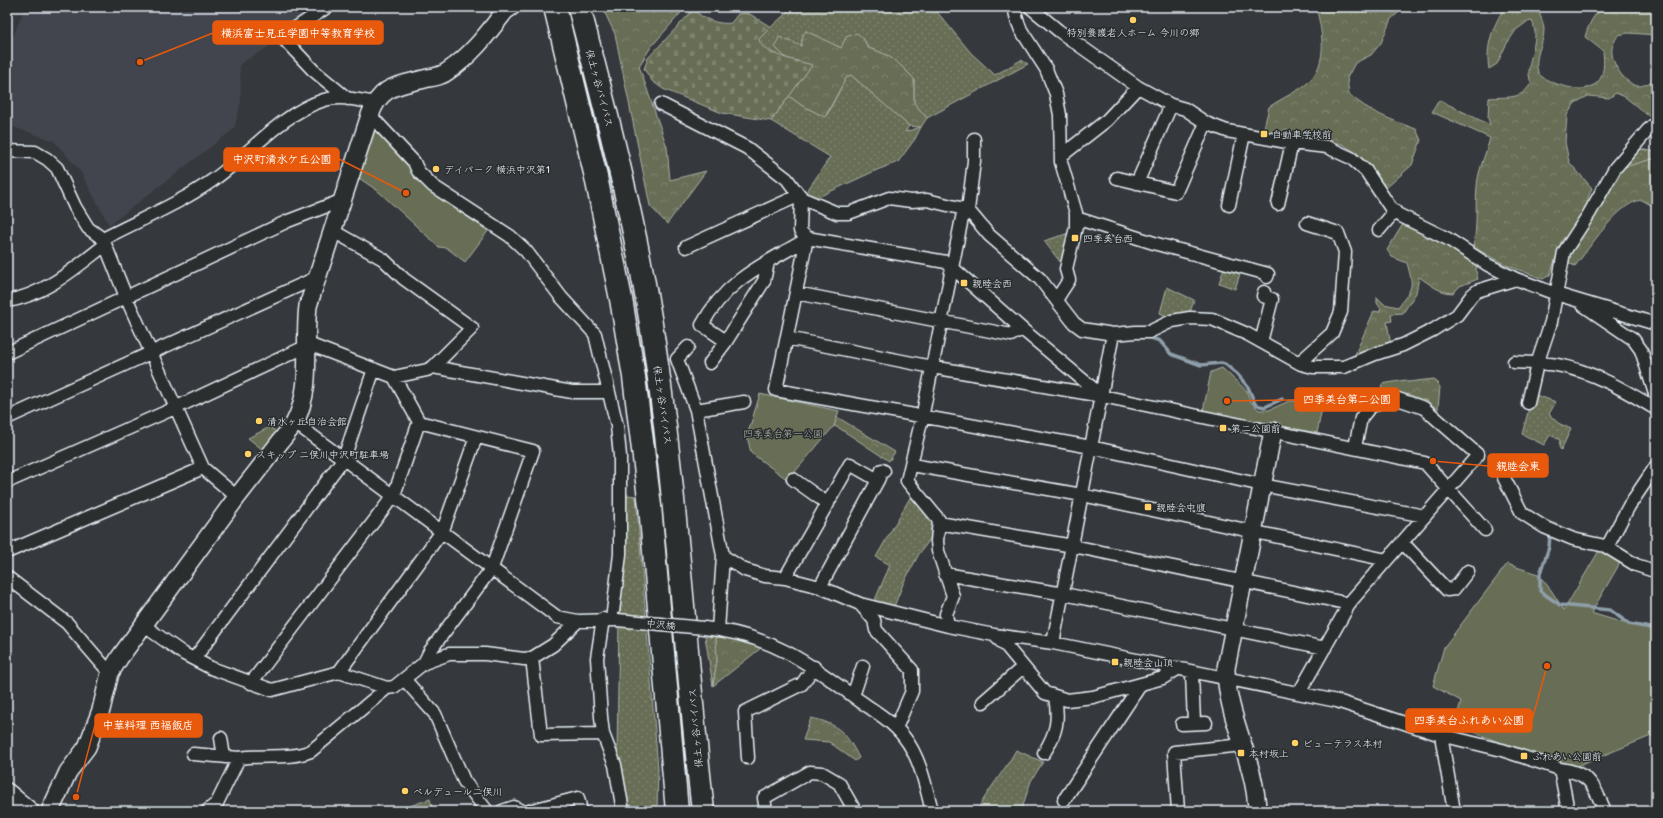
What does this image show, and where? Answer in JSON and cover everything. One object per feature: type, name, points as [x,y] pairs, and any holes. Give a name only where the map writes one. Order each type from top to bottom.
[{"type":"highway","points":[[555,7],[596,177],[621,299],[634,377],[650,506],[677,811]]},
{"type":"highway","name":"保土ヶ谷バイパス","points":[[579,7],[628,201],[654,340],[670,462],[703,811]]},
{"type":"highway","points":[[662,811],[661,747],[664,674]]},
{"type":"highway","points":[[691,688],[717,811]]},
{"type":"street","points":[[327,7],[282,37],[313,70],[348,99]]},
{"type":"street","points":[[50,811],[68,772],[87,747],[101,710],[110,673],[143,625],[237,497],[295,423],[305,396],[307,346],[306,324],[308,306],[373,109],[384,91],[441,76],[449,71],[477,46],[505,10],[511,7]]},
{"type":"street","points":[[1014,7],[1017,20],[1046,69],[1056,94],[1060,116],[1061,156],[1064,178],[1076,213],[1066,269],[1069,280],[1056,300]]},
{"type":"street","points":[[1030,7],[1059,31],[1138,87],[1171,105],[1185,109],[1206,123],[1227,131],[1292,143],[1327,147],[1351,158],[1366,171],[1395,211],[1448,239],[1488,265],[1516,280],[1556,294],[1656,324]]},
{"type":"street","points":[[1061,156],[1107,120],[1138,87]]},
{"type":"street","points":[[7,301],[24,298],[53,283],[104,242],[212,181],[296,113],[324,100],[336,98],[348,99],[373,109],[414,162],[418,171],[433,186],[510,236],[526,251],[561,297],[595,334],[617,426],[622,484],[620,554],[611,620],[597,647],[597,658],[603,734],[615,765],[623,811]]},
{"type":"street","points":[[661,104],[746,148],[788,179],[800,197],[837,213],[849,214],[889,198],[911,201],[927,200],[966,209],[989,235],[1040,279],[1074,323],[1082,329],[1113,334],[1150,332],[1172,321],[1190,318],[1212,319],[1248,334],[1299,363],[1313,368],[1344,367],[1375,354],[1403,345],[1433,330],[1457,315],[1472,295],[1478,291],[1516,280]]},
{"type":"street","points":[[1137,183],[1171,105]]},
{"type":"street","points":[[1117,178],[1176,192],[1206,123]]},
{"type":"street","points":[[1528,403],[1537,364],[1551,322],[1564,252],[1571,239],[1589,214],[1615,168],[1656,123]]},
{"type":"street","points":[[1230,205],[1244,134]]},
{"type":"street","points":[[948,626],[946,614],[953,596],[938,551],[937,541],[939,520],[907,481],[908,471],[922,418],[941,321],[966,209],[974,161],[974,139]]},
{"type":"street","points":[[1278,204],[1292,143]]},
{"type":"street","points":[[7,151],[35,152],[47,159],[57,168],[88,228],[104,242],[126,297],[203,468],[237,497]]},
{"type":"street","points":[[800,197],[800,231],[807,239],[946,262],[1022,329],[1102,396]]},
{"type":"street","points":[[686,247],[800,197]]},
{"type":"street","points":[[7,353],[288,221],[343,200]]},
{"type":"street","points":[[1379,230],[1395,211]]},
{"type":"street","points":[[1076,218],[1157,244],[1268,274],[1268,277]]},
{"type":"street","points":[[1299,363],[1332,333],[1341,312],[1345,252],[1338,234],[1307,223]]},
{"type":"street","points":[[333,231],[383,259],[404,280],[472,328],[433,367]]},
{"type":"street","points":[[726,341],[703,328],[702,325],[708,313],[719,298],[755,268],[807,239]]},
{"type":"street","points":[[807,239],[776,390],[922,418],[1091,447],[1262,485],[1425,516]]},
{"type":"street","points":[[710,363],[726,341],[764,281],[768,262]]},
{"type":"street","points":[[7,418],[318,277]]},
{"type":"street","points":[[1260,342],[1272,299],[1263,296],[1264,292]]},
{"type":"street","points":[[796,293],[1011,335],[1022,329]]},
{"type":"street","points":[[1570,297],[1633,339],[1641,350],[1656,397]]},
{"type":"street","points":[[1053,643],[1064,594],[1113,334]]},
{"type":"street","points":[[786,338],[932,367],[1102,396],[1354,447],[1425,463],[1486,530]]},
{"type":"street","points":[[7,482],[176,408],[311,345],[394,377],[433,367],[572,392],[609,392]]},
{"type":"street","points":[[688,347],[677,359],[696,410],[723,556],[718,630]]},
{"type":"street","points":[[1514,362],[1558,366],[1587,374],[1623,389],[1656,409]]},
{"type":"street","points":[[194,659],[344,458],[374,369]]},
{"type":"street","points":[[394,377],[419,422],[533,451],[492,568],[430,651],[424,663]]},
{"type":"street","points":[[1299,693],[1350,604],[1478,455],[1424,408],[1396,398],[1381,401],[1369,408],[1361,418],[1354,447]]},
{"type":"street","points":[[696,410],[744,402]]},
{"type":"street","points":[[251,683],[394,495],[419,422]]},
{"type":"street","name":"中沢橋","points":[[295,423],[443,530],[557,617],[578,620],[611,620],[718,630],[754,638],[789,653],[814,667],[896,728],[905,738],[920,769],[932,811]]},
{"type":"street","points":[[1257,811],[1254,785],[1229,696],[1226,668],[1273,431]]},
{"type":"street","points":[[339,672],[443,530],[476,437]]},
{"type":"street","points":[[785,578],[850,464],[881,475],[820,587]]},
{"type":"street","points":[[1606,547],[1629,506],[1656,466]]},
{"type":"street","points":[[7,552],[203,468]]},
{"type":"street","points":[[908,471],[1082,495],[1253,533],[1387,560]]},
{"type":"street","points":[[1504,478],[1522,513],[1544,528],[1573,539],[1606,547],[1636,565],[1651,570],[1656,570]]},
{"type":"street","points":[[793,479],[828,504]]},
{"type":"street","points":[[939,523],[1073,546],[1350,604]]},
{"type":"street","points":[[1402,542],[1447,590],[1454,588],[1468,571]]},
{"type":"street","points":[[723,556],[745,570],[765,576],[785,578],[820,587],[860,604],[948,626],[994,635],[1053,643],[1179,668],[1192,673],[1337,701],[1441,735],[1502,750],[1574,771],[1592,783],[1605,811]]},
{"type":"street","points":[[945,574],[1064,594],[1325,648]]},
{"type":"street","points":[[7,577],[67,623],[110,673]]},
{"type":"street","points":[[860,604],[874,620],[876,630],[912,670],[912,691],[896,728]]},
{"type":"street","points":[[143,625],[194,659],[211,668],[272,690],[339,672],[387,688],[394,687],[424,663],[449,654],[468,653],[524,659],[532,658],[553,645],[578,620]]},
{"type":"street","points":[[994,635],[1007,647],[1022,668],[1045,693],[1067,700],[1078,699],[1163,678],[1179,668]]},
{"type":"street","points":[[532,658],[540,735],[603,734]]},
{"type":"street","points":[[853,696],[863,666]]},
{"type":"street","points":[[748,758],[746,712],[802,684],[814,667]]},
{"type":"street","points":[[983,702],[1022,668]]},
{"type":"street","points":[[1192,673],[1188,723],[1206,723]]},
{"type":"street","points":[[404,679],[435,714],[464,781],[487,811]]},
{"type":"street","points":[[1064,800],[1141,684]]},
{"type":"street","points":[[192,754],[239,758],[252,756],[301,755],[311,751],[387,688]]},
{"type":"street","points":[[1044,753],[1053,740],[1058,722],[1055,697]]},
{"type":"street","points":[[1441,735],[1454,811]]},
{"type":"street","points":[[220,738],[224,757]]},
{"type":"street","points":[[1178,811],[1174,752],[1243,746]]},
{"type":"street","points":[[207,811],[216,803],[239,758]]},
{"type":"street","points":[[1556,767],[1568,811]]},
{"type":"street","points":[[766,811],[764,798],[810,772],[822,773],[839,784],[855,811]]},
{"type":"street","points":[[7,792],[30,811]]},
{"type":"street","points":[[529,811],[578,798],[581,811]]},
{"type":"street","points":[[502,811],[514,807],[522,811]]},
{"type":"shaded area","points":[[25,7],[320,7],[276,35],[280,40],[240,64],[241,102],[234,129],[109,225],[80,171],[54,141],[7,125],[7,52]]},
{"type":"green space","points":[[1610,6],[1656,7],[1656,35],[1628,33],[1618,35],[1613,44],[1612,54],[1616,67],[1629,82],[1640,86],[1649,83],[1656,77],[1656,122],[1625,97],[1616,93],[1609,98],[1588,96],[1575,103],[1567,115],[1565,142],[1569,162],[1592,188],[1588,198],[1589,208],[1561,242],[1550,275],[1543,279],[1506,265],[1473,247],[1475,239],[1476,194],[1478,180],[1480,168],[1490,138],[1432,112],[1439,100],[1490,125],[1488,118],[1489,98],[1518,95],[1527,89],[1531,83],[1529,68],[1535,36],[1532,21],[1527,22],[1516,30],[1506,45],[1497,64],[1489,69],[1488,53],[1491,36],[1505,7],[1550,7],[1539,12],[1543,23],[1544,35],[1537,61],[1538,72],[1545,79],[1551,82],[1572,88],[1583,89],[1588,88],[1600,80],[1603,68],[1603,51],[1585,37],[1595,15],[1602,9]]},
{"type":"green space","points":[[602,7],[686,7],[651,47],[639,66],[667,147],[670,180],[706,171],[667,224],[650,206],[615,34]]},
{"type":"green space","points":[[790,7],[933,7],[971,53],[995,75],[1021,60],[1028,64],[927,118],[914,103],[914,79],[894,60],[876,50],[868,48],[863,38],[841,48],[806,31],[803,35],[801,46],[775,47],[786,58],[770,52],[762,46],[758,39],[782,17],[783,18]]},
{"type":"green space","points":[[1316,7],[1405,7],[1391,19],[1381,43],[1371,55],[1355,63],[1347,78],[1349,94],[1372,111],[1416,129],[1421,140],[1412,165],[1385,189],[1358,154],[1342,144],[1318,139],[1290,137],[1263,132],[1269,107],[1301,88],[1317,71],[1322,51],[1322,40]]},
{"type":"green space","points":[[694,9],[701,16],[721,23],[731,23],[738,14],[748,13],[771,27],[759,39],[761,45],[773,53],[812,65],[771,121],[722,113],[663,89],[652,81],[644,69],[648,58]]},
{"type":"green space","points":[[806,31],[841,48],[846,37],[857,33],[863,38],[868,48],[888,56],[899,64],[914,79],[914,103],[927,118],[921,127],[909,126],[851,75],[846,78],[825,117],[801,105],[789,96],[812,65],[786,58],[775,47],[779,37],[801,46],[803,35]]},
{"type":"green space","points":[[851,75],[909,126],[905,132],[921,127],[915,139],[898,162],[814,199],[805,194],[830,157],[771,121],[789,96],[801,105],[826,117],[846,78]]},
{"type":"green space","points":[[372,126],[409,163],[413,173],[434,194],[488,231],[465,262],[447,248],[439,247],[378,191],[356,176]]},
{"type":"green space","points":[[1635,148],[1656,152],[1656,158],[1618,169]]},
{"type":"green space","points":[[1656,158],[1656,208],[1642,200],[1633,202],[1614,217],[1575,266],[1568,263],[1574,245],[1618,169]]},
{"type":"green space","points":[[1405,221],[1477,262],[1476,271],[1478,279],[1460,286],[1453,293],[1448,293],[1439,290],[1419,277],[1416,293],[1403,313],[1391,314],[1392,321],[1387,322],[1391,346],[1353,359],[1374,311],[1379,312],[1381,309],[1377,303],[1377,297],[1384,304],[1398,307],[1411,287],[1411,278],[1407,263],[1392,257],[1387,250]]},
{"type":"green space","points":[[1071,229],[1064,267],[1044,241],[1066,234]]},
{"type":"green space","points":[[1225,265],[1241,271],[1235,289],[1219,283]]},
{"type":"green space","points":[[1167,287],[1194,300],[1189,316],[1171,318],[1160,313]]},
{"type":"green space","points":[[1222,368],[1247,391],[1250,401],[1259,410],[1269,410],[1289,401],[1304,400],[1323,403],[1317,433],[1203,411],[1211,372]]},
{"type":"green space","points":[[1434,379],[1440,387],[1438,409],[1425,401],[1406,394],[1384,394],[1381,391],[1382,384],[1405,380],[1408,382]]},
{"type":"green space","name":"四季美台第一公園","points":[[760,394],[839,411],[834,426],[788,480],[751,453],[747,436]]},
{"type":"green space","points":[[1533,394],[1556,402],[1549,414],[1558,423],[1571,429],[1561,450],[1559,447],[1560,440],[1550,435],[1544,445],[1522,434]]},
{"type":"green space","points":[[837,417],[895,452],[889,461],[834,426]]},
{"type":"green space","points":[[270,427],[278,433],[263,450],[248,438]]},
{"type":"green space","points":[[627,495],[636,496],[658,769],[657,811],[628,811],[617,757],[619,615]]},
{"type":"green space","points":[[911,496],[933,520],[931,538],[919,554],[903,584],[893,609],[874,602],[890,565],[876,557]]},
{"type":"green space","points":[[1600,549],[1620,563],[1591,613],[1624,623],[1656,630],[1656,734],[1572,768],[1558,767],[1455,724],[1461,701],[1433,686],[1444,647],[1507,564],[1538,574],[1564,610]]},
{"type":"green space","points":[[705,636],[716,637],[717,660],[713,686]]},
{"type":"green space","points":[[716,637],[737,639],[761,648],[713,686],[717,660]]},
{"type":"green space","points":[[811,718],[828,723],[841,731],[851,743],[859,758],[855,761],[829,742],[803,740]]},
{"type":"green space","points":[[1016,750],[1043,762],[1031,781],[1021,811],[977,811],[986,795]]},
{"type":"green space","points":[[430,799],[433,811],[402,811],[401,809]]},
{"type":"waterway","points":[[1148,337],[1160,341],[1171,354],[1201,365],[1225,364],[1237,374],[1248,387],[1255,404],[1265,407],[1282,399]]},
{"type":"waterway","points":[[1550,535],[1549,547],[1540,574],[1540,591],[1560,605],[1610,610],[1629,624],[1656,629]]},
{"type":"place","name":"特別養護老人ホーム 今川の郷","points":[[1133,20]]},
{"type":"place","name":"横浜富士見丘学園中等教育学校","points":[[140,62]]},
{"type":"place","name":"自動車学校前","points":[[1264,134]]},
{"type":"place","name":"デイパーク 横浜中沢第1","points":[[436,169]]},
{"type":"place","name":"中沢町清水ケ丘公園","points":[[406,193]]},
{"type":"place","name":"四季美台西","points":[[1075,238]]},
{"type":"place","name":"親睦会西","points":[[964,283]]},
{"type":"place","name":"四季美台第二公園","points":[[1227,401]]},
{"type":"place","name":"清水ヶ丘自治会館","points":[[259,421]]},
{"type":"place","name":"第二公園前","points":[[1223,428]]},
{"type":"place","name":"スキップ 二俣川中沢町駐車場","points":[[248,454]]},
{"type":"place","name":"親睦会東","points":[[1433,461]]},
{"type":"place","name":"親睦会中腹","points":[[1148,507]]},
{"type":"place","name":"親睦会山頂","points":[[1115,662]]},
{"type":"place","name":"四季美台ふれあい公園","points":[[1547,666]]},
{"type":"place","name":"ビューテラス本村","points":[[1295,743]]},
{"type":"place","name":"本村坂上","points":[[1241,753]]},
{"type":"place","name":"ふれあい公園前","points":[[1524,756]]},
{"type":"place","name":"ベルデュール二俣川","points":[[405,791]]},
{"type":"place","name":"中華料理 西福飯店","points":[[76,797]]}]
